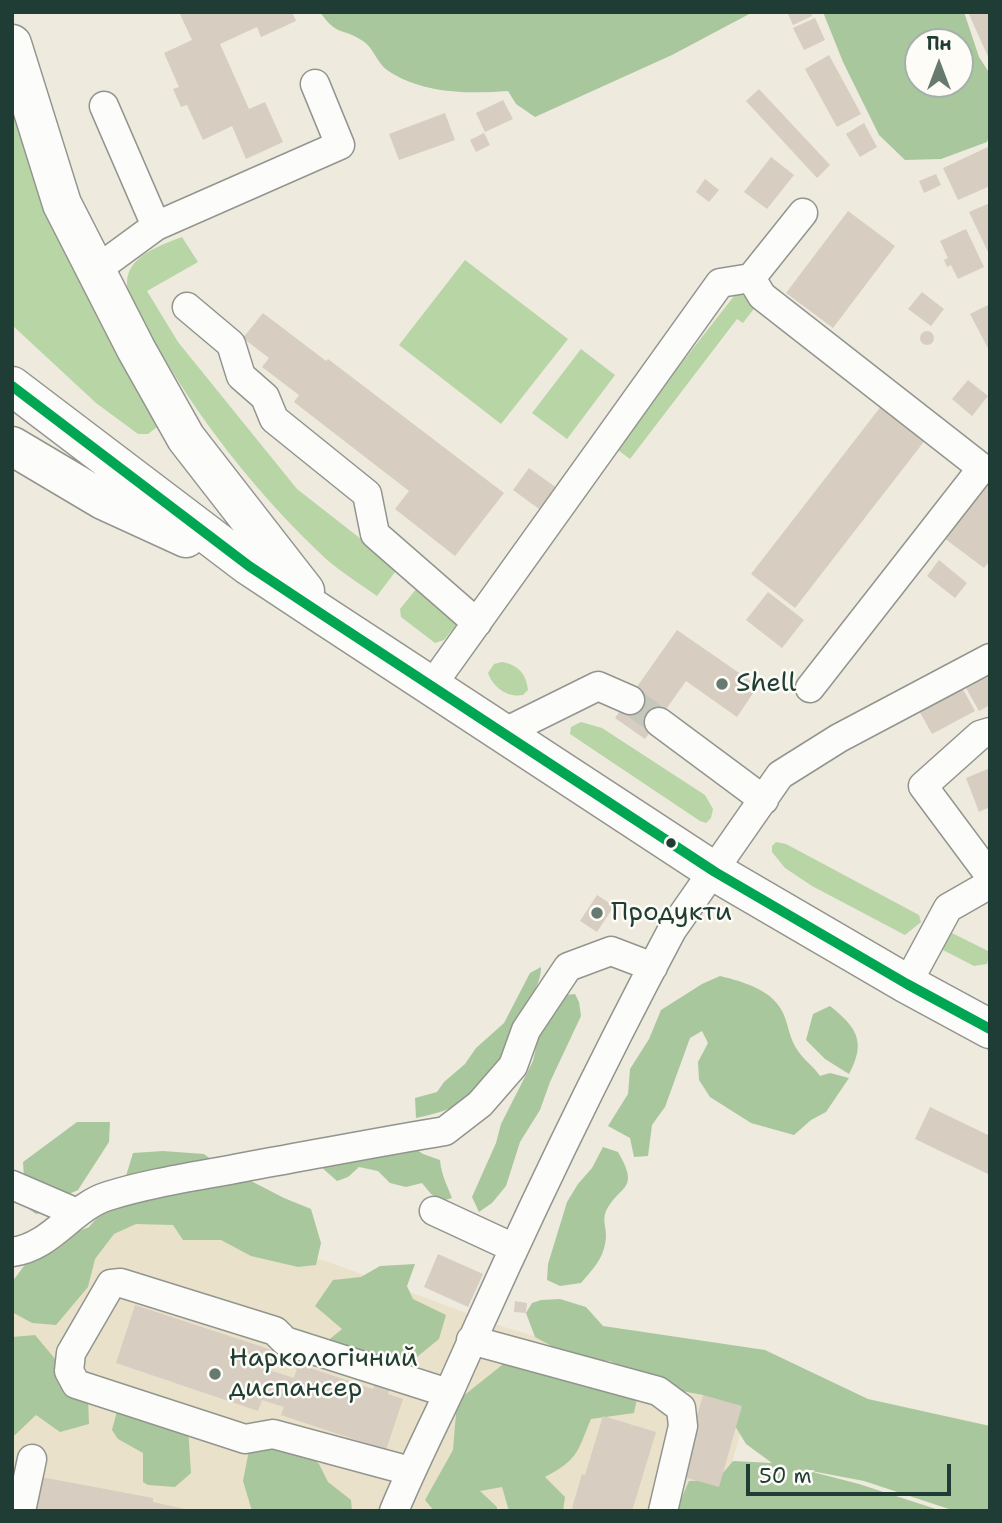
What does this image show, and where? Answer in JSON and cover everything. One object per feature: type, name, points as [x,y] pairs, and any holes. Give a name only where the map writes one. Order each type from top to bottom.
[{"type":"highway","points":[[12,44],[62,204],[136,349],[186,438],[323,615]]},
{"type":"highway","points":[[12,386],[249,566],[715,872],[907,984],[987,1022]]},
{"type":"highway","points":[[12,446],[103,500],[249,566]]},
{"type":"lane","points":[[96,270],[156,226],[340,145],[315,84]]},
{"type":"lane","points":[[104,106],[156,226]]},
{"type":"lane","points":[[432,685],[720,283],[751,278],[803,213]]},
{"type":"lane","points":[[751,278],[762,296],[982,468],[810,688]]},
{"type":"lane","points":[[187,307],[231,344],[241,376],[265,397],[274,419],[367,494],[375,534],[477,623]]},
{"type":"lane","points":[[394,1511],[410,1471],[601,1066],[673,930],[780,775],[839,737],[990,658]]},
{"type":"lane","points":[[503,733],[598,686],[630,700]]},
{"type":"lane","points":[[659,722],[764,800]]},
{"type":"lane","points":[[990,732],[980,735],[923,786],[990,876]]},
{"type":"lane","points":[[907,984],[948,908],[990,884]]},
{"type":"lane","points":[[12,1252],[21,1251],[49,1237],[77,1213],[105,1196],[168,1181],[445,1131],[480,1104],[513,1066],[526,1030],[568,967],[611,951],[653,967]]},
{"type":"lane","points":[[12,1185],[77,1213]]},
{"type":"lane","points":[[434,1211],[514,1248]]},
{"type":"lane","points":[[410,1471],[273,1434],[246,1439],[76,1384],[69,1371],[71,1353],[111,1284],[121,1283],[275,1331],[285,1342],[448,1393]]},
{"type":"lane","points":[[471,1340],[658,1391],[681,1408],[683,1426],[663,1511]]},
{"type":"lane","points":[[21,1511],[32,1459]]},
{"type":"shaded area","points":[[116,1206],[326,1261],[504,1327],[750,1400],[718,1511],[12,1511],[12,1278],[59,1260]]},
{"type":"green space","points":[[320,12],[753,12],[672,55],[535,117],[516,104],[508,91],[446,91],[401,78],[387,70],[366,44],[331,25]]},
{"type":"green space","points":[[823,12],[964,12],[969,28],[904,28],[904,98],[974,98],[974,42],[979,57],[990,74],[990,133],[987,142],[941,159],[905,160],[879,135],[843,62]]},
{"type":"green space","points":[[12,106],[51,217],[86,295],[155,412],[157,427],[148,434],[138,434],[96,403],[12,325]]},
{"type":"green space","points":[[182,237],[198,262],[147,291],[178,342],[297,489],[398,568],[377,596],[325,558],[252,481],[208,425],[136,309],[127,289],[133,265],[147,252]]},
{"type":"green space","points":[[465,260],[568,339],[501,424],[399,345]]},
{"type":"green space","points":[[738,291],[756,306],[743,323],[737,319],[630,459],[615,448]]},
{"type":"green space","points":[[581,349],[615,375],[567,439],[532,413]]},
{"type":"green space","points":[[417,588],[460,620],[444,640],[435,643],[401,617],[400,609]]},
{"type":"green space","points":[[502,662],[513,665],[523,674],[528,690],[523,695],[506,693],[490,678],[488,673],[494,664]]},
{"type":"green space","points":[[581,722],[602,728],[705,795],[713,809],[711,818],[706,823],[700,821],[570,734],[571,727]]},
{"type":"green space","points":[[776,842],[786,844],[919,915],[921,922],[905,935],[812,886],[785,868],[772,852],[772,846]]},
{"type":"green space","points":[[948,931],[990,952],[987,964],[974,966],[943,950]]},
{"type":"green space","points":[[541,967],[537,985],[490,1080],[470,1098],[453,1107],[416,1118],[415,1098],[437,1092],[444,1082],[465,1064],[476,1048],[504,1023],[530,973]]},
{"type":"green space","points":[[720,976],[748,984],[773,999],[784,1015],[795,1047],[820,1076],[830,1073],[849,1078],[826,1112],[811,1120],[794,1135],[751,1123],[710,1097],[699,1080],[698,1062],[708,1043],[702,1031],[690,1038],[665,1107],[652,1125],[648,1156],[634,1157],[630,1138],[608,1126],[628,1094],[630,1069],[649,1039],[661,1010]]},
{"type":"green space","points":[[575,994],[581,1016],[540,1110],[520,1142],[506,1186],[492,1203],[479,1212],[472,1197],[496,1143],[501,1124],[533,1061],[543,1015],[555,996]]},
{"type":"green space","points":[[830,1006],[846,1021],[856,1036],[857,1052],[849,1074],[825,1059],[806,1040],[813,1014]]},
{"type":"green space","points":[[77,1122],[110,1122],[109,1142],[78,1190],[56,1200],[52,1211],[36,1214],[26,1207],[23,1162]]},
{"type":"green space","points":[[407,1143],[423,1154],[440,1160],[452,1198],[442,1201],[431,1194],[422,1183],[406,1187],[390,1183],[378,1171],[359,1167],[348,1177],[337,1181],[319,1165]]},
{"type":"green space","points":[[603,1147],[618,1152],[625,1165],[628,1182],[605,1214],[604,1250],[598,1262],[581,1283],[560,1286],[547,1280],[548,1264],[567,1202],[592,1168]]},
{"type":"green space","points":[[163,1151],[204,1154],[231,1174],[311,1209],[321,1243],[316,1265],[298,1267],[251,1256],[221,1240],[183,1240],[173,1225],[136,1224],[114,1234],[95,1259],[88,1287],[56,1325],[32,1323],[12,1312],[12,1282],[33,1254],[57,1240],[89,1227],[113,1199],[126,1176],[133,1153]]},
{"type":"green space","points":[[415,1264],[407,1286],[413,1299],[446,1315],[439,1339],[412,1361],[386,1363],[325,1343],[342,1329],[315,1306],[333,1280],[361,1277],[380,1266]]},
{"type":"green space","points":[[560,1299],[586,1307],[603,1326],[765,1350],[868,1399],[990,1426],[990,1511],[955,1511],[864,1481],[801,1469],[859,1484],[942,1511],[676,1511],[689,1481],[717,1480],[733,1461],[772,1463],[746,1444],[729,1416],[703,1395],[671,1389],[610,1361],[575,1359],[535,1337],[526,1313],[532,1303]]},
{"type":"green space","points":[[35,1335],[88,1398],[89,1424],[60,1432],[36,1415],[15,1435],[12,1434],[12,1337]]},
{"type":"green space","points":[[507,1361],[639,1389],[634,1413],[591,1419],[576,1454],[565,1465],[545,1477],[565,1497],[563,1511],[509,1511],[502,1487],[480,1491],[497,1507],[497,1511],[434,1511],[425,1500],[453,1450],[457,1401]]},
{"type":"green space","points":[[120,1400],[188,1426],[191,1473],[175,1487],[148,1485],[143,1482],[143,1453],[118,1439],[112,1430]]},
{"type":"green space","points":[[250,1445],[303,1448],[319,1464],[328,1482],[351,1500],[352,1511],[252,1511],[243,1481]]},
{"type":"building","points":[[179,12],[292,12],[296,21],[261,37],[257,27],[220,44],[249,109],[265,102],[283,142],[246,159],[232,126],[203,140],[187,105],[181,107],[173,89],[179,87],[164,53],[192,40]]},
{"type":"building","points":[[787,12],[811,12],[812,16],[793,25]]},
{"type":"building","points":[[968,12],[990,12],[990,61]]},
{"type":"building","points":[[815,18],[825,40],[804,50],[793,28]]},
{"type":"building","points":[[829,55],[861,114],[837,127],[805,69]]},
{"type":"building","points":[[759,89],[830,165],[817,178],[746,101]]},
{"type":"building","points":[[503,100],[513,119],[485,132],[476,113]]},
{"type":"building","points":[[445,113],[455,140],[399,160],[389,134]]},
{"type":"building","points":[[864,123],[877,147],[860,157],[846,134]]},
{"type":"building","points":[[484,133],[490,145],[476,152],[470,140]]},
{"type":"building","points":[[990,146],[990,186],[958,200],[943,168]]},
{"type":"building","points":[[771,157],[794,175],[767,209],[744,192]]},
{"type":"building","points":[[936,174],[941,185],[924,193],[919,181]]},
{"type":"building","points":[[705,179],[719,190],[709,202],[696,192]]},
{"type":"building","points":[[990,203],[990,256],[969,212]]},
{"type":"building","points":[[848,211],[895,246],[833,328],[786,293]]},
{"type":"building","points":[[966,229],[984,267],[958,279],[951,265],[947,267],[944,260],[948,258],[940,241]]},
{"type":"building","points":[[922,292],[944,309],[931,326],[908,309]]},
{"type":"building","points":[[990,304],[990,352],[970,314]]},
{"type":"building","points":[[263,313],[504,493],[455,556],[395,509],[409,491],[294,402],[299,395],[262,367],[269,358],[243,338]]},
{"type":"building","points":[[927,331],[932,333],[932,343],[927,345],[922,343],[920,338],[922,333]]},
{"type":"building","points":[[968,380],[988,396],[972,416],[952,399]]},
{"type":"building","points":[[882,405],[926,439],[795,608],[751,574]]},
{"type":"building","points":[[529,468],[561,491],[546,514],[513,490]]},
{"type":"building","points":[[985,485],[990,488],[990,561],[984,568],[944,538]]},
{"type":"building","points":[[939,560],[967,583],[955,598],[927,576]]},
{"type":"building","points":[[768,592],[804,620],[782,648],[746,620]]},
{"type":"building","name":"Shell","points":[[677,630],[758,686],[737,717],[686,681],[645,739],[615,718]]},
{"type":"building","points":[[990,676],[990,705],[979,711],[966,688]]},
{"type":"building","points":[[960,684],[975,711],[932,734],[917,707]]},
{"type":"building","points":[[990,768],[990,807],[979,812],[966,778]]},
{"type":"building","points":[[597,895],[614,906],[597,932],[580,921]]},
{"type":"building","points":[[930,1107],[990,1136],[990,1175],[915,1139]]},
{"type":"building","points":[[438,1254],[483,1274],[468,1307],[424,1287]]},
{"type":"building","points":[[515,1301],[527,1303],[526,1313],[514,1312]]},
{"type":"building","name":"Наркологічний диспансер","points":[[135,1305],[278,1352],[272,1371],[294,1378],[298,1364],[373,1389],[377,1377],[392,1382],[388,1394],[403,1399],[386,1450],[281,1415],[284,1407],[262,1400],[258,1411],[116,1363]]},
{"type":"building","points":[[703,1395],[742,1406],[719,1487],[680,1476]]},
{"type":"building","points":[[603,1416],[656,1432],[632,1511],[574,1511],[572,1508],[582,1474],[585,1475]]},
{"type":"building","points":[[41,1477],[153,1498],[153,1502],[194,1511],[35,1511]]},
{"type":"tunnel","points":[[630,700],[659,722]]},
{"type":"transit line","points":[[12,386],[249,566],[323,615],[715,872],[990,1029]]},
{"type":"place","name":"Shell","points":[[722,684]]},
{"type":"place","name":"Продукти","points":[[597,913]]},
{"type":"place","name":"Наркологічний диспансер","points":[[215,1374]]}]
